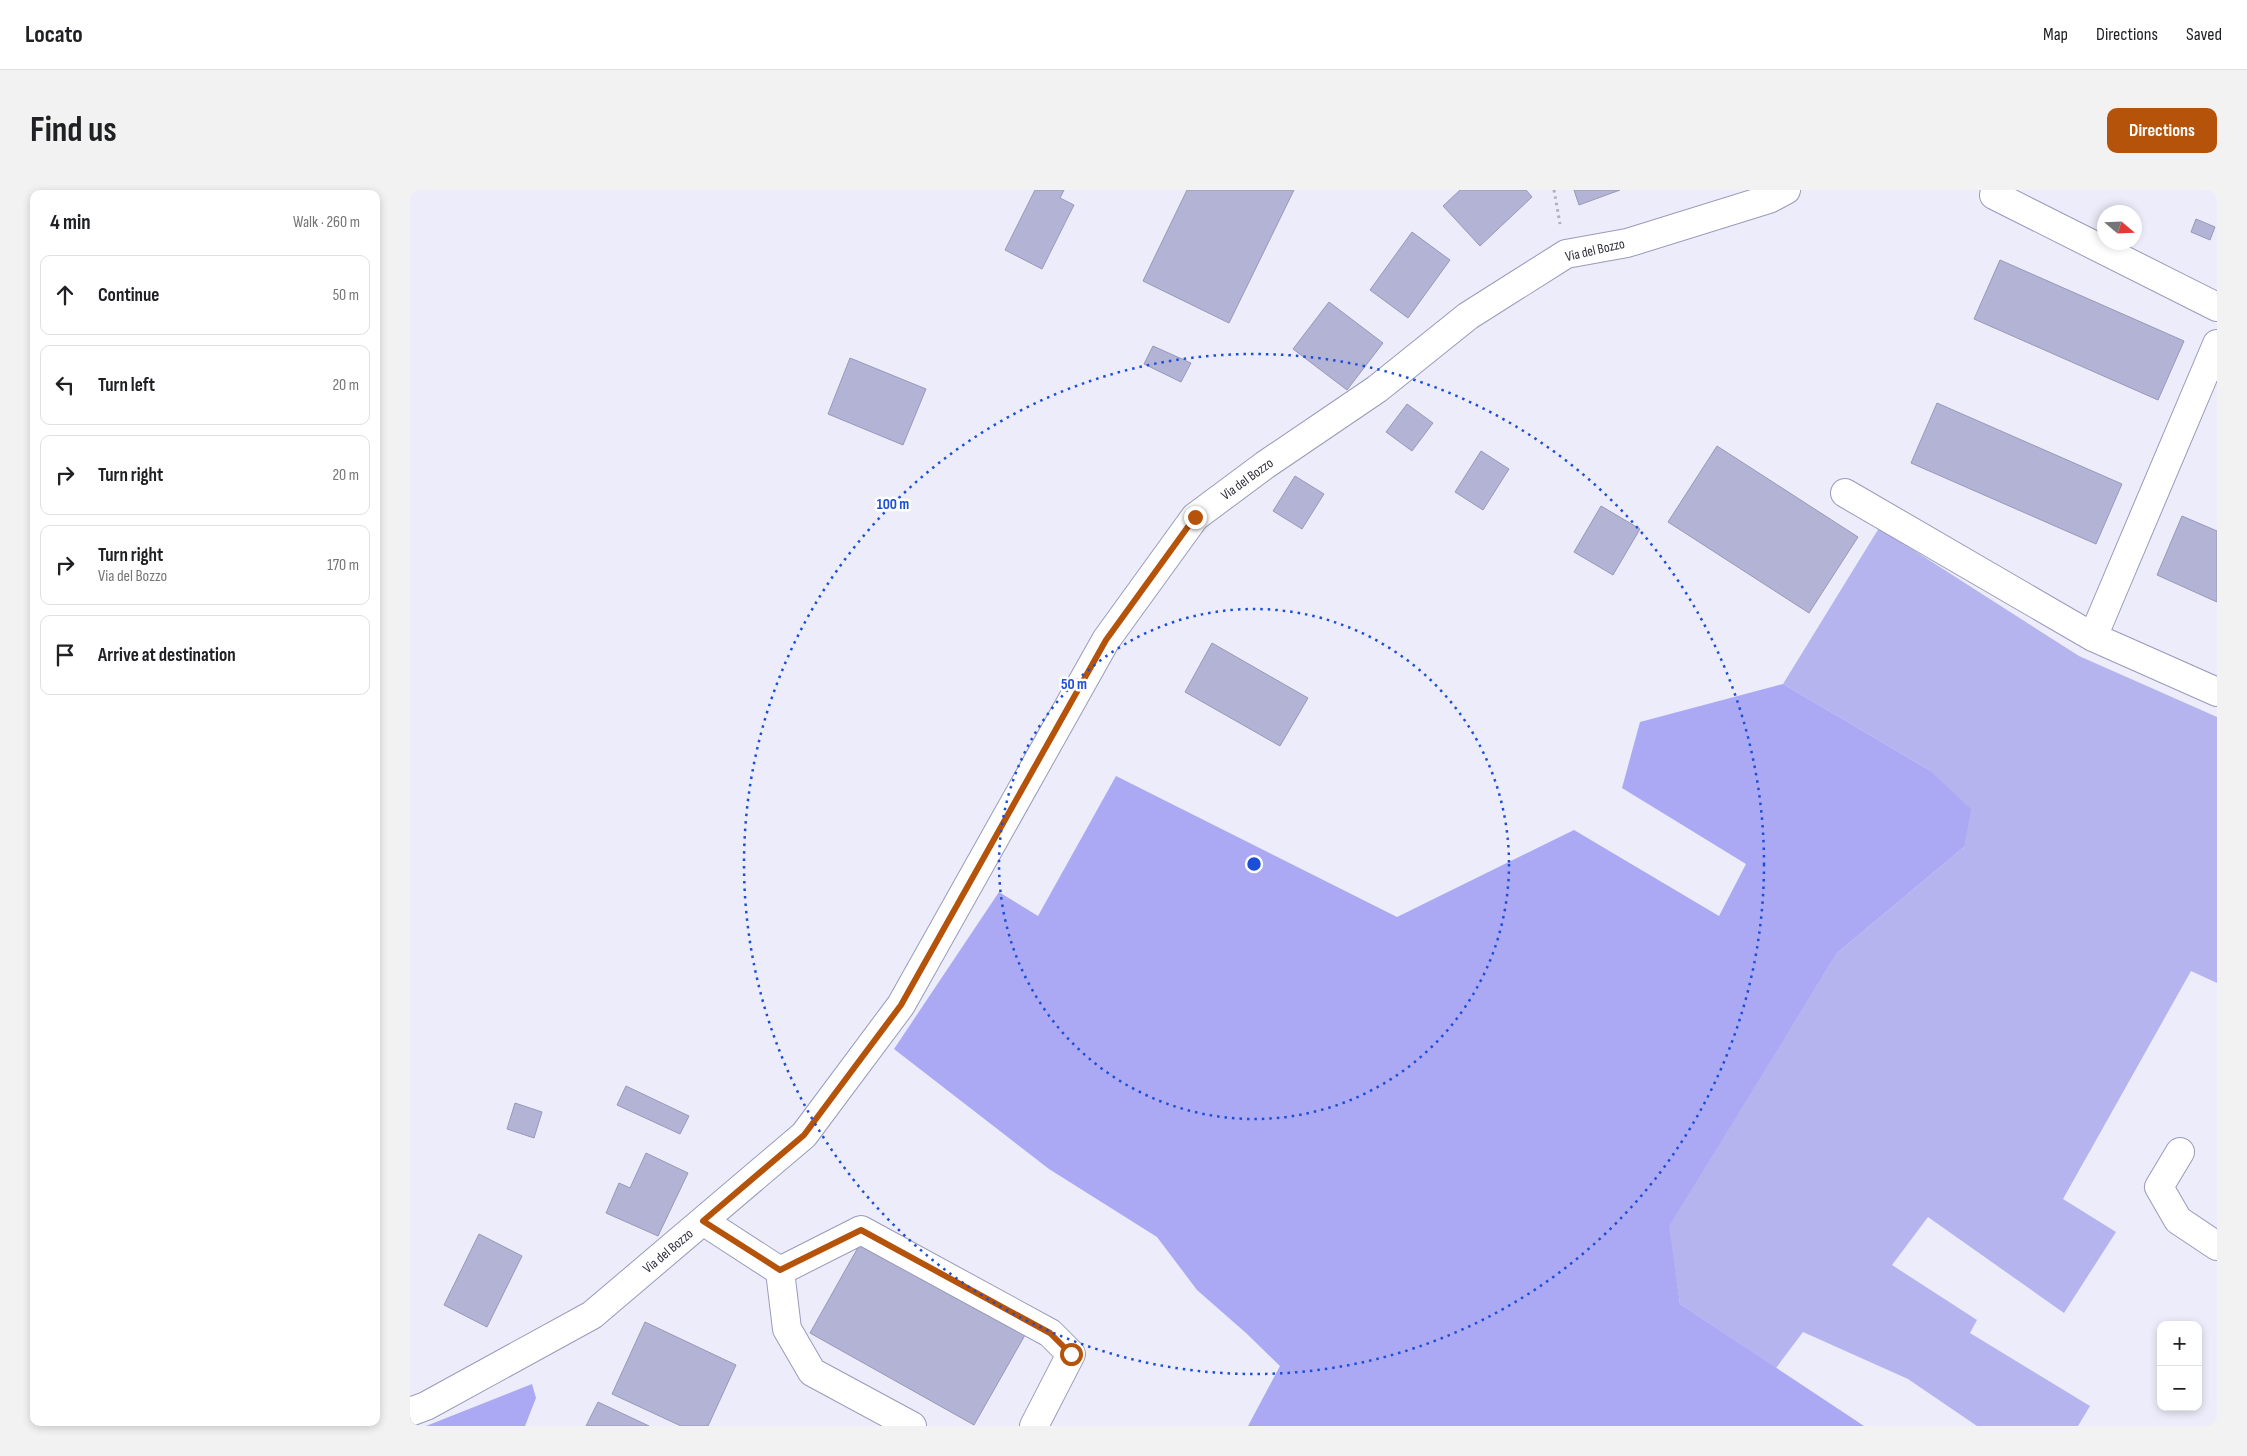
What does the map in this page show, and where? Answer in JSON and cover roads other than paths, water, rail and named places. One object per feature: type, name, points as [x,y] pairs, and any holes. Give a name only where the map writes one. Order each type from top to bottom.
[{"type":"street","name":"Via del Bozzo","points":[[410,1412],[426,1406],[592,1315],[804,1135],[901,1005],[1106,640],[1195,517],[1266,465],[1376,390],[1468,316],[1566,254],[1627,243],[1769,199],[1786,190]]},
{"type":"street","points":[[1989,192],[2217,306]]},
{"type":"street","points":[[2093,637],[2217,344]]},
{"type":"street","points":[[1845,493],[2093,637],[2217,692]]},
{"type":"street","points":[[2180,1152],[2159,1187],[2178,1220],[2217,1246]]},
{"type":"street","points":[[703,1221],[780,1270]]},
{"type":"street","points":[[780,1270],[861,1230],[1050,1333],[1071,1354],[1034,1426]]},
{"type":"street","points":[[780,1270],[787,1329],[812,1372],[912,1426]]}]
